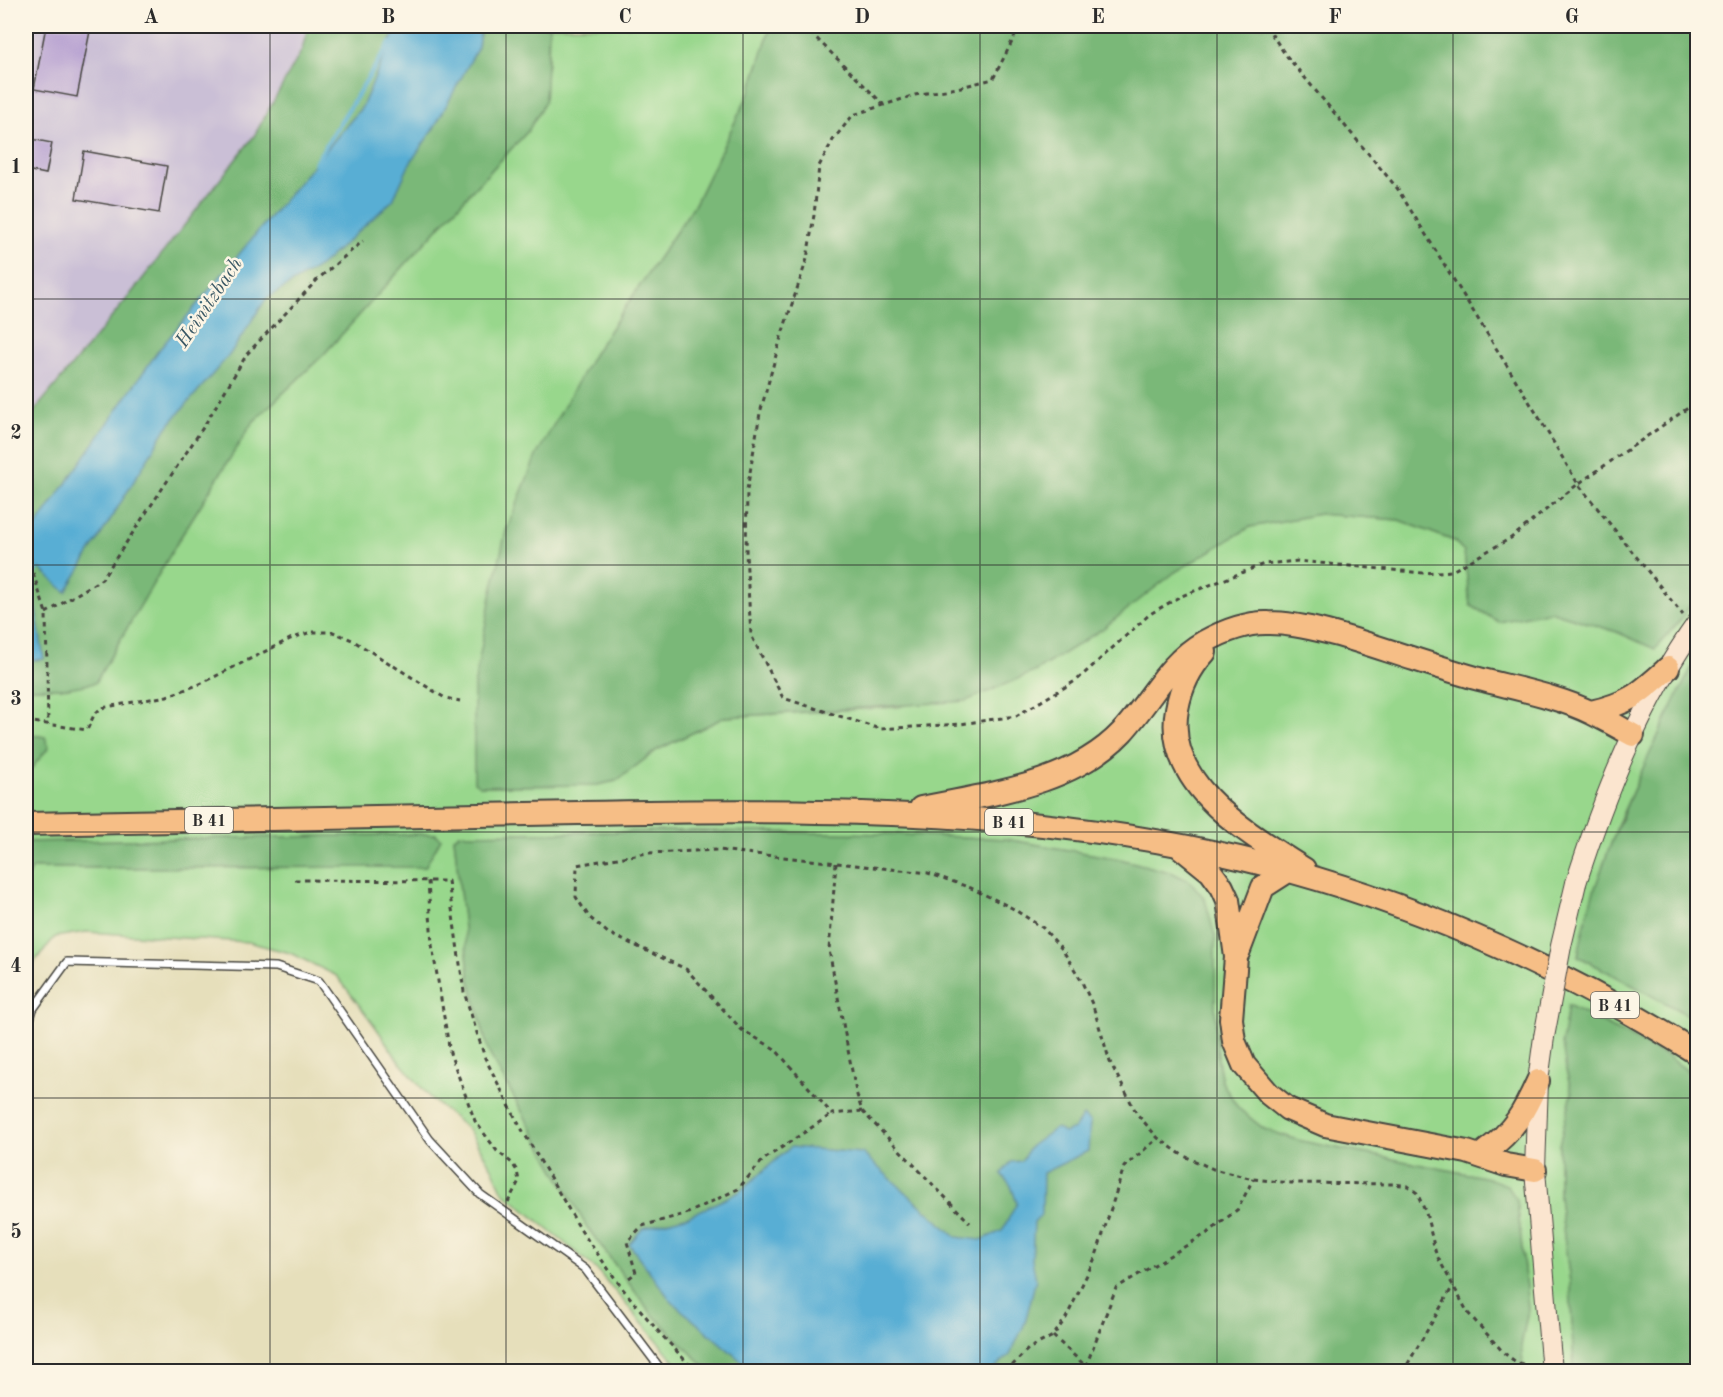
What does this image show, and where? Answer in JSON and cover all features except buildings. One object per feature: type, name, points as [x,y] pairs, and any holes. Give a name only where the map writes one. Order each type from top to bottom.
[{"type":"highway","points":[[890,815],[1003,791],[1060,772],[1090,759],[1124,730],[1175,665],[1204,643],[1248,624],[1268,622],[1311,629],[1478,679],[1531,692],[1591,712],[1633,735]]},
{"type":"highway","points":[[1224,633],[1199,658],[1183,686],[1176,726],[1180,751],[1197,785],[1228,817],[1320,880]]},
{"type":"highway","points":[[1591,712],[1612,707],[1634,697],[1668,668]]},
{"type":"highway","name":"B 41","points":[[26,824],[692,811],[890,815],[1074,828],[1241,858],[1320,880],[1445,925],[1530,962],[1600,997],[1698,1054]]},
{"type":"highway","points":[[1178,845],[1211,872],[1228,900],[1236,957],[1231,1012],[1234,1041],[1238,1053],[1252,1076],[1278,1103],[1312,1120],[1340,1129],[1477,1151],[1506,1165],[1536,1163]]},
{"type":"highway","points":[[1236,957],[1263,887],[1288,871]]},
{"type":"highway","points":[[1477,1151],[1502,1139],[1517,1122],[1538,1081]]},
{"type":"main road","points":[[1544,1370],[1536,1163],[1538,1081],[1561,946],[1576,883],[1633,735],[1668,668],[1696,625]]},
{"type":"lane","points":[[26,1033],[33,1009],[67,962],[276,967],[319,981],[430,1140],[480,1194],[585,1269],[663,1371]]},
{"type":"path","points":[[804,26],[883,104]]},
{"type":"path","points":[[1020,26],[993,78],[957,88],[915,95],[853,115],[833,140],[819,166],[807,259],[781,337],[760,413],[747,490],[746,554],[752,635],[783,698],[880,729],[960,724],[1016,716],[1077,680],[1150,614],[1179,597],[1264,564],[1298,561],[1424,573],[1452,571],[1511,538],[1578,484],[1698,401]]},
{"type":"path","points":[[1266,26],[1285,54],[1397,188],[1578,484],[1644,568],[1696,625]]},
{"type":"path","points":[[46,613],[102,579],[197,436],[247,354],[319,278],[363,241]]},
{"type":"path","points":[[33,573],[46,613],[48,725]]},
{"type":"path","points":[[26,721],[87,730],[94,715],[101,708],[167,696],[198,685],[290,639],[311,632],[333,632],[352,639],[446,698],[460,700]]},
{"type":"path","points":[[832,1114],[775,1049],[742,1030],[686,969],[608,933],[589,917],[576,897],[577,865],[648,853],[719,850],[928,873],[971,888],[1012,908],[1043,928],[1062,949],[1081,980],[1110,1062],[1137,1114],[1158,1138],[1182,1155],[1213,1169],[1253,1179],[1291,1183],[1407,1186],[1417,1193],[1426,1213],[1436,1254],[1468,1313],[1504,1353],[1516,1362],[1544,1370]]},
{"type":"path","points":[[836,863],[829,950],[856,1092],[862,1111],[970,1223]]},
{"type":"path","points":[[295,880],[448,880],[464,992],[485,1058],[518,1121],[582,1232],[622,1288],[696,1371]]},
{"type":"path","points":[[428,881],[432,945],[450,1053],[475,1121],[496,1151],[512,1163],[517,1171],[519,1181],[504,1211]]},
{"type":"path","points":[[629,1278],[636,1273],[627,1242],[642,1226],[688,1214],[738,1189],[763,1160],[832,1114],[862,1111]]},
{"type":"path","points":[[1006,1371],[1028,1349],[1053,1336],[1066,1318],[1096,1256],[1124,1167],[1158,1138]]},
{"type":"path","points":[[1086,1366],[1116,1288],[1209,1232],[1238,1209],[1253,1179]]},
{"type":"path","points":[[1403,1371],[1454,1286]]},
{"type":"path","points":[[1053,1336],[1092,1371]]},
{"type":"shaded area","points":[[26,26],[308,26],[302,50],[254,136],[126,300],[26,421]]},
{"type":"green space","points":[[308,26],[549,26],[545,102],[528,131],[324,354],[252,423],[180,538],[95,683],[68,688],[26,688],[26,421],[126,300],[254,136],[302,50]]},
{"type":"green space","points":[[549,26],[771,26],[750,91],[695,204],[593,355],[480,786],[597,785],[616,781],[657,750],[725,717],[898,707],[1034,672],[1101,630],[1175,572],[1250,527],[1319,514],[1399,520],[1454,541],[1464,551],[1470,605],[1499,622],[1550,611],[1617,632],[1655,648],[1681,619],[1697,595],[1697,657],[1619,821],[1594,891],[1578,955],[1697,1020],[1697,1078],[1667,1056],[1568,1005],[1566,1070],[1572,1093],[1559,1145],[1559,1197],[1570,1282],[1574,1371],[1524,1371],[1521,1346],[1528,1309],[1517,1200],[1488,1178],[1301,1141],[1264,1129],[1238,1108],[1222,1082],[1218,1061],[1215,1007],[1191,882],[1173,873],[1120,859],[1005,839],[893,834],[690,831],[460,834],[454,837],[470,981],[489,1053],[587,1227],[651,1313],[709,1371],[683,1371],[596,1269],[503,1192],[492,1168],[468,1129],[431,1099],[398,1060],[337,976],[290,953],[248,942],[86,932],[55,937],[35,961],[26,984],[26,879],[33,868],[425,867],[436,834],[26,842],[26,771],[32,768],[45,737],[26,734],[26,688],[68,688],[180,538],[252,423],[324,354],[528,131],[548,65]]},
{"type":"green space","points":[[771,26],[1697,26],[1697,595],[1681,619],[1655,649],[1617,632],[1550,611],[1499,622],[1470,605],[1464,551],[1454,541],[1399,520],[1319,514],[1250,527],[1175,572],[1101,630],[1034,672],[966,701],[725,717],[657,750],[616,781],[597,785],[480,786],[474,782],[474,686],[506,531],[536,456],[593,355],[695,204],[750,91]]},
{"type":"green space","points":[[1697,657],[1697,1020],[1578,956],[1592,896],[1617,829],[1655,742]]},
{"type":"green space","points":[[26,734],[45,737],[49,747],[32,768],[26,771]]},
{"type":"green space","points":[[690,831],[893,834],[1005,839],[1120,859],[1173,873],[1191,882],[1205,899],[1215,936],[1218,1061],[1222,1082],[1238,1108],[1264,1129],[1301,1141],[1488,1178],[1507,1185],[1517,1200],[1528,1309],[1521,1346],[1524,1371],[709,1371],[651,1313],[587,1227],[489,1053],[470,981],[454,837],[460,834]]},
{"type":"green space","points":[[436,834],[441,839],[425,867],[33,868],[26,879],[26,842]]},
{"type":"green space","points":[[1568,1005],[1667,1056],[1697,1078],[1697,1371],[1574,1371],[1570,1282],[1559,1197],[1559,1145],[1572,1093],[1562,1043]]},
{"type":"water","points":[[397,26],[481,26],[478,47],[434,128],[410,163],[393,200],[320,266],[266,299],[230,354],[167,427],[66,592],[26,556],[26,541],[158,351],[362,107]]},
{"type":"water","points":[[26,595],[34,599],[44,659],[26,661]]},
{"type":"water","points":[[1083,1116],[1090,1122],[1088,1151],[1043,1173],[1042,1214],[1034,1223],[1032,1260],[1036,1279],[1025,1323],[1010,1355],[991,1371],[753,1371],[672,1302],[629,1244],[643,1228],[689,1216],[739,1192],[791,1147],[862,1153],[956,1237],[981,1240],[1002,1231],[1017,1203],[1011,1186],[1001,1174],[1011,1162],[1021,1161],[1031,1146],[1056,1128],[1064,1133],[1074,1129]]},
{"type":"waterway","name":"Heinitzbach","points":[[315,163],[390,43]]},
{"type":"waterway","name":"Heinitzbach","points":[[26,585],[40,563]]}]
